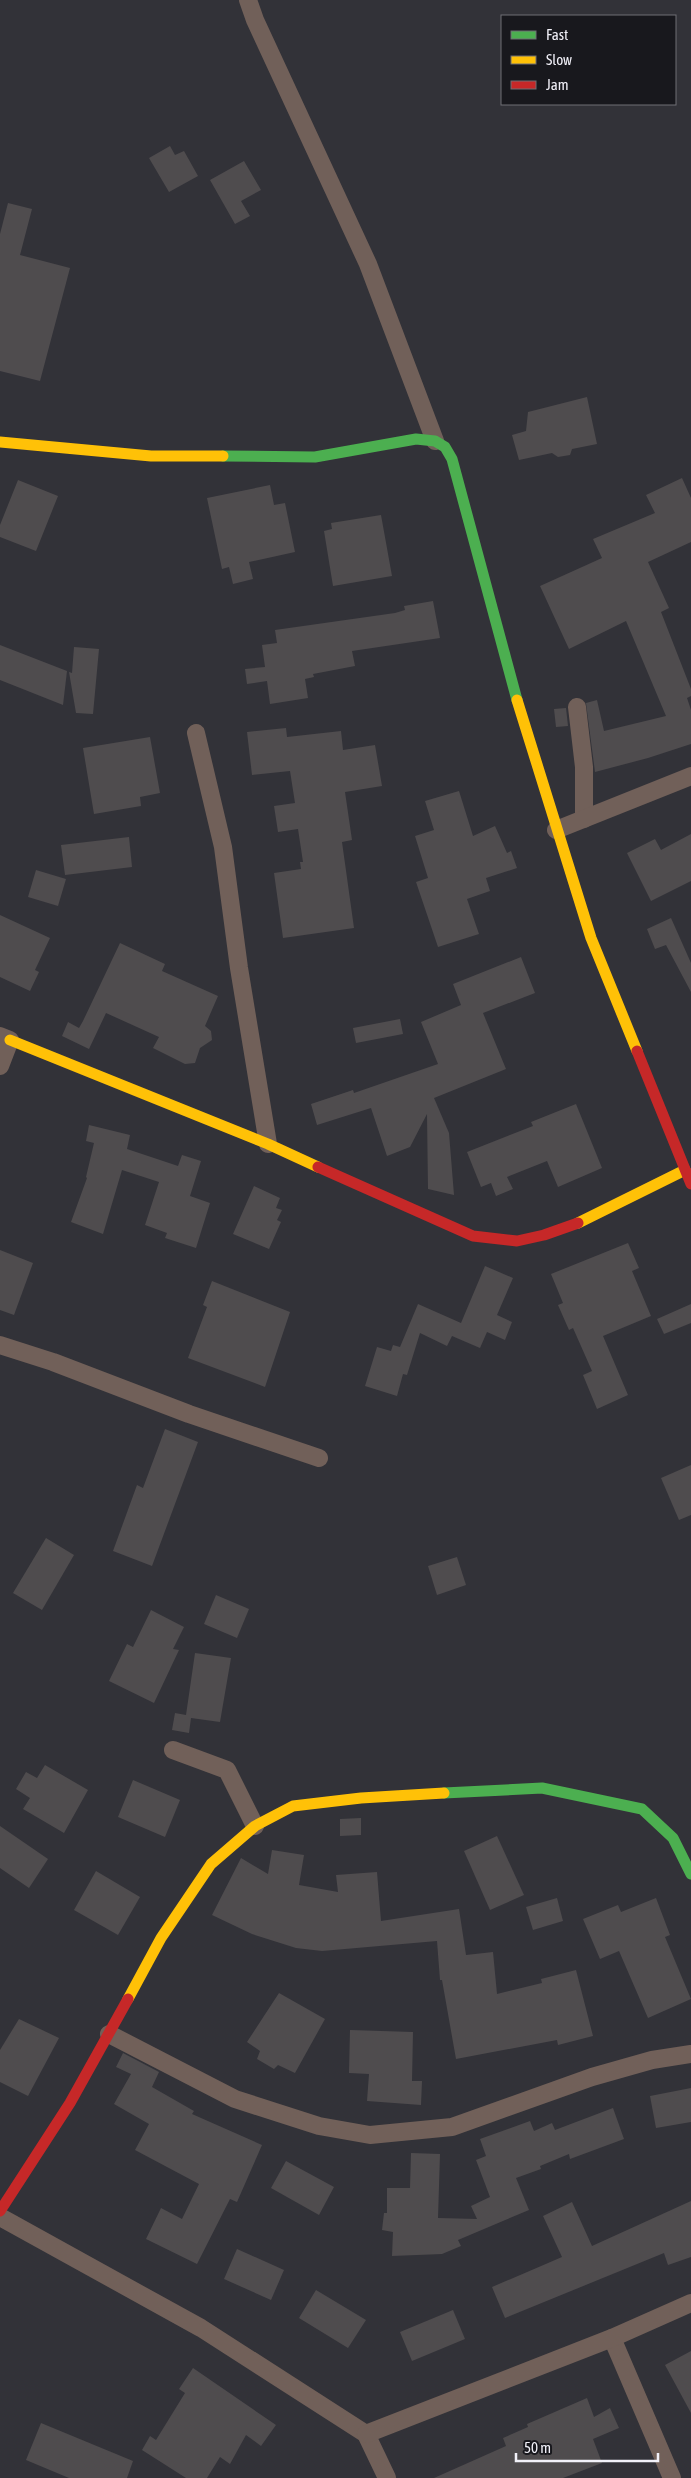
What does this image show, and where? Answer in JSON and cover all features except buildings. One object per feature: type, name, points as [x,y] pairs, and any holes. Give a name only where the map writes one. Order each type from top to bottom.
[{"type":"street","points":[[248,0],[255,20],[368,264],[434,441]]},
{"type":"street","points":[[0,442],[151,456],[315,457],[416,439],[434,441],[445,447],[452,459],[498,635],[556,830],[591,938],[691,1184]]},
{"type":"street","points":[[576,707],[584,767],[584,819]]},
{"type":"street","points":[[196,733],[223,847],[239,968],[268,1144]]},
{"type":"street","points":[[556,830],[691,776]]},
{"type":"street","points":[[0,1066],[5,1038],[268,1144],[473,1236],[497,1241],[522,1240],[587,1220],[685,1170]]},
{"type":"street","points":[[0,1345],[53,1362],[189,1414],[319,1458]]},
{"type":"street","points":[[173,1750],[227,1770],[255,1826]]},
{"type":"street","points":[[0,2211],[70,2102],[110,2034],[161,1938],[211,1864],[255,1826],[293,1806],[361,1798],[542,1788],[642,1809],[673,1838],[691,1874]]},
{"type":"street","points":[[110,2034],[235,2099],[319,2126],[370,2135],[452,2127],[592,2077],[652,2060],[691,2054]]},
{"type":"street","points":[[0,2217],[201,2328],[366,2434],[387,2478]]},
{"type":"street","points":[[366,2434],[612,2338],[691,2303]]},
{"type":"street","points":[[612,2338],[672,2478]]},
{"type":"traffic: fast","points":[[223,456],[315,457],[416,439],[435,441],[445,447],[452,459],[517,700]]},
{"type":"traffic: fast","points":[[444,1793],[542,1788],[642,1809],[673,1838],[691,1874]]},
{"type":"traffic: slow","points":[[0,442],[151,456],[223,456]]},
{"type":"traffic: slow","points":[[517,700],[591,938],[637,1051]]},
{"type":"traffic: slow","points":[[10,1040],[268,1144],[318,1167]]},
{"type":"traffic: slow","points":[[578,1223],[685,1170]]},
{"type":"traffic: slow","points":[[128,1999],[161,1938],[211,1864],[255,1826],[293,1806],[361,1798],[444,1793]]},
{"type":"traffic: jam","points":[[637,1051],[691,1184]]},
{"type":"traffic: jam","points":[[318,1167],[473,1236],[517,1241],[544,1235],[578,1223]]},
{"type":"traffic: jam","points":[[0,2211],[70,2103],[128,1999]]}]
